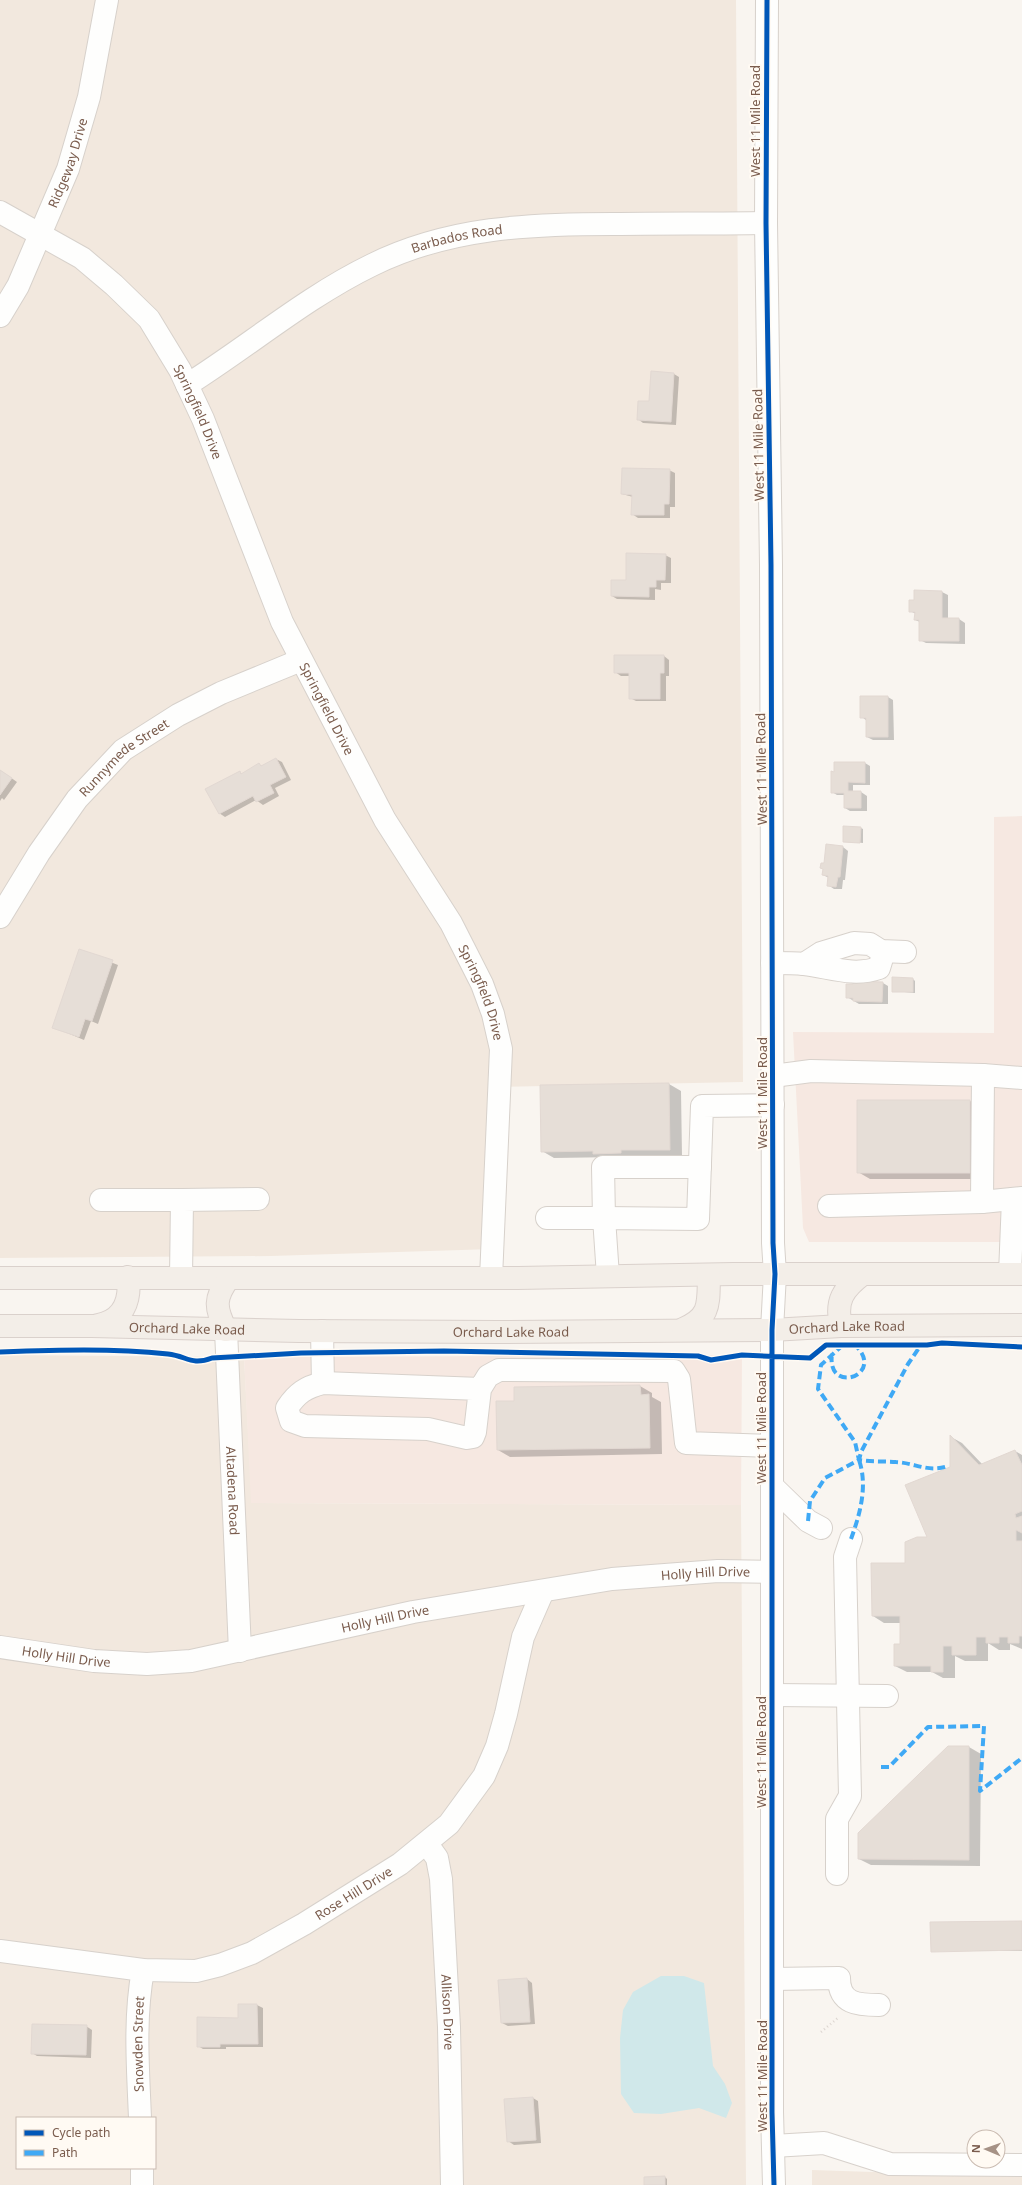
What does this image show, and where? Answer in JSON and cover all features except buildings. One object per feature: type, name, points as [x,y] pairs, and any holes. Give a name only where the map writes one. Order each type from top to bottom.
[{"type":"main road","points":[[683,1329],[695,1324],[703,1317],[708,1307],[709,1274]]},
{"type":"main road","points":[[0,1278],[491,1278],[709,1274],[1016,1274]]},
{"type":"main road","points":[[841,1326],[838,1313],[841,1298],[849,1284],[863,1274]]},
{"type":"main road","points":[[92,1326],[106,1324],[118,1316],[122,1311],[126,1305],[130,1291],[128,1277]]},
{"type":"main road","points":[[226,1330],[219,1315],[217,1305],[219,1295],[230,1278]]},
{"type":"main road","name":"Orchard Lake Road","points":[[0,1326],[92,1326],[322,1331],[772,1330],[841,1326],[1022,1325]]},
{"type":"street","name":"Ridgeway Drive","points":[[0,316],[18,286],[68,168],[89,97],[107,0]]},
{"type":"street","name":"West 11 Mile Road","points":[[767,0],[766,223],[772,565],[773,1242],[775,1274],[772,1330],[772,1979],[774,2185]]},
{"type":"street","name":"Springfield Drive","points":[[0,212],[82,258],[149,319],[187,385],[206,426],[282,622],[301,660],[385,820],[452,923],[482,984],[493,1014],[501,1049],[501,1087],[491,1278]]},
{"type":"street","name":"Barbados Road","points":[[187,385],[318,296],[373,264],[424,244],[466,234],[536,224],[766,223]]},
{"type":"street","name":"Runnymede Street","points":[[0,917],[39,853],[77,799],[123,750],[178,715],[202,702],[301,660]]},
{"type":"street","points":[[804,964],[821,953],[854,943],[870,944],[881,952],[905,952]]},
{"type":"street","points":[[772,963],[804,964],[853,973],[869,972],[879,968],[882,958],[881,952]]},
{"type":"street","points":[[773,1076],[811,1071],[1022,1078]]},
{"type":"street","points":[[982,1202],[983,1076]]},
{"type":"street","points":[[547,1218],[698,1219],[702,1106],[773,1106]]},
{"type":"street","points":[[608,1276],[604,1218],[603,1167],[700,1167]]},
{"type":"street","points":[[829,1206],[982,1202],[1020,1194],[1016,1274]]},
{"type":"street","points":[[101,1200],[258,1199]]},
{"type":"street","points":[[180,1278],[182,1200]]},
{"type":"street","name":"Altadena Road","points":[[226,1330],[240,1651]]},
{"type":"street","points":[[322,1331],[323,1383]]},
{"type":"street","points":[[480,1388],[323,1383],[307,1387],[295,1395],[287,1408],[290,1421],[305,1426],[428,1429],[467,1438],[473,1437],[475,1432],[480,1388],[488,1376],[499,1370],[674,1371],[679,1379],[686,1443],[772,1446]]},
{"type":"street","points":[[772,1486],[808,1521],[821,1528]]},
{"type":"street","points":[[837,1874],[837,1819],[850,1796],[845,1557],[851,1539]]},
{"type":"street","name":"Holly Hill Drive","points":[[0,1647],[94,1661],[147,1664],[191,1661],[479,1599],[543,1591],[612,1579],[659,1574],[718,1570],[772,1572]]},
{"type":"street","name":"Rose Hill Drive","points":[[0,1951],[143,1970],[196,1971],[220,1965],[252,1953],[336,1904],[400,1864],[427,1844],[449,1824],[484,1776],[497,1746],[506,1714],[523,1637],[543,1591]]},
{"type":"street","points":[[772,1696],[887,1696]]},
{"type":"street","name":"Allison Drive","points":[[427,1844],[437,1858],[440,1879],[448,2005],[452,2185]]},
{"type":"street","name":"Snowden Street","points":[[140,2117],[137,2051],[138,2000],[143,1970]]},
{"type":"street","points":[[772,1979],[839,1978],[839,1986],[844,1997],[855,2004],[879,2005]]},
{"type":"street","points":[[773,2146],[824,2143],[890,2164],[1022,2165]]},
{"type":"street","points":[[142,2169],[142,2185]]},
{"type":"shaded area","points":[[0,0],[736,0],[743,1082],[501,1087],[493,1249],[271,1256],[0,1258]]},
{"type":"shaded area","points":[[1022,816],[1022,1242],[809,1242],[803,1228],[793,1032],[994,1033],[994,817]]},
{"type":"shaded area","points":[[0,1355],[244,1357],[252,1503],[741,1505],[746,2185],[0,2185]]},
{"type":"shaded area","points":[[742,1355],[741,1505],[251,1503],[244,1357]]},
{"type":"shaded area","points":[[812,2170],[1022,2177],[1022,2185],[812,2185]]},
{"type":"water","points":[[661,1976],[684,1976],[704,1983],[713,2066],[725,2084],[732,2103],[726,2118],[699,2108],[661,2114],[634,2113],[621,2094],[620,2038],[623,2010],[633,1992]]},
{"type":"marked path","points":[[843,1345],[821,1365],[818,1389],[855,1442],[859,1460],[903,1463],[928,1468],[941,1468],[948,1466]]},
{"type":"marked path","points":[[832,1354],[833,1367],[838,1375],[845,1378],[853,1376],[860,1372],[864,1365],[863,1356],[855,1345]]},
{"type":"marked path","points":[[808,1521],[810,1501],[825,1478],[859,1460],[861,1452],[908,1364],[921,1345]]},
{"type":"marked path","points":[[851,1539],[862,1500],[863,1480],[859,1460]]},
{"type":"marked path","points":[[881,1767],[889,1767],[928,1727],[984,1726],[980,1791],[1022,1758]]},
{"type":"cycle path","points":[[767,0],[766,223],[771,565],[773,1243],[775,1274],[772,1330],[772,2112],[774,2185]]},
{"type":"cycle path","points":[[0,1352],[105,1350],[168,1354],[194,1361],[212,1358],[301,1353],[444,1351],[698,1356],[711,1360],[742,1355],[810,1358],[826,1345],[927,1345],[942,1343],[1022,1347]]}]
